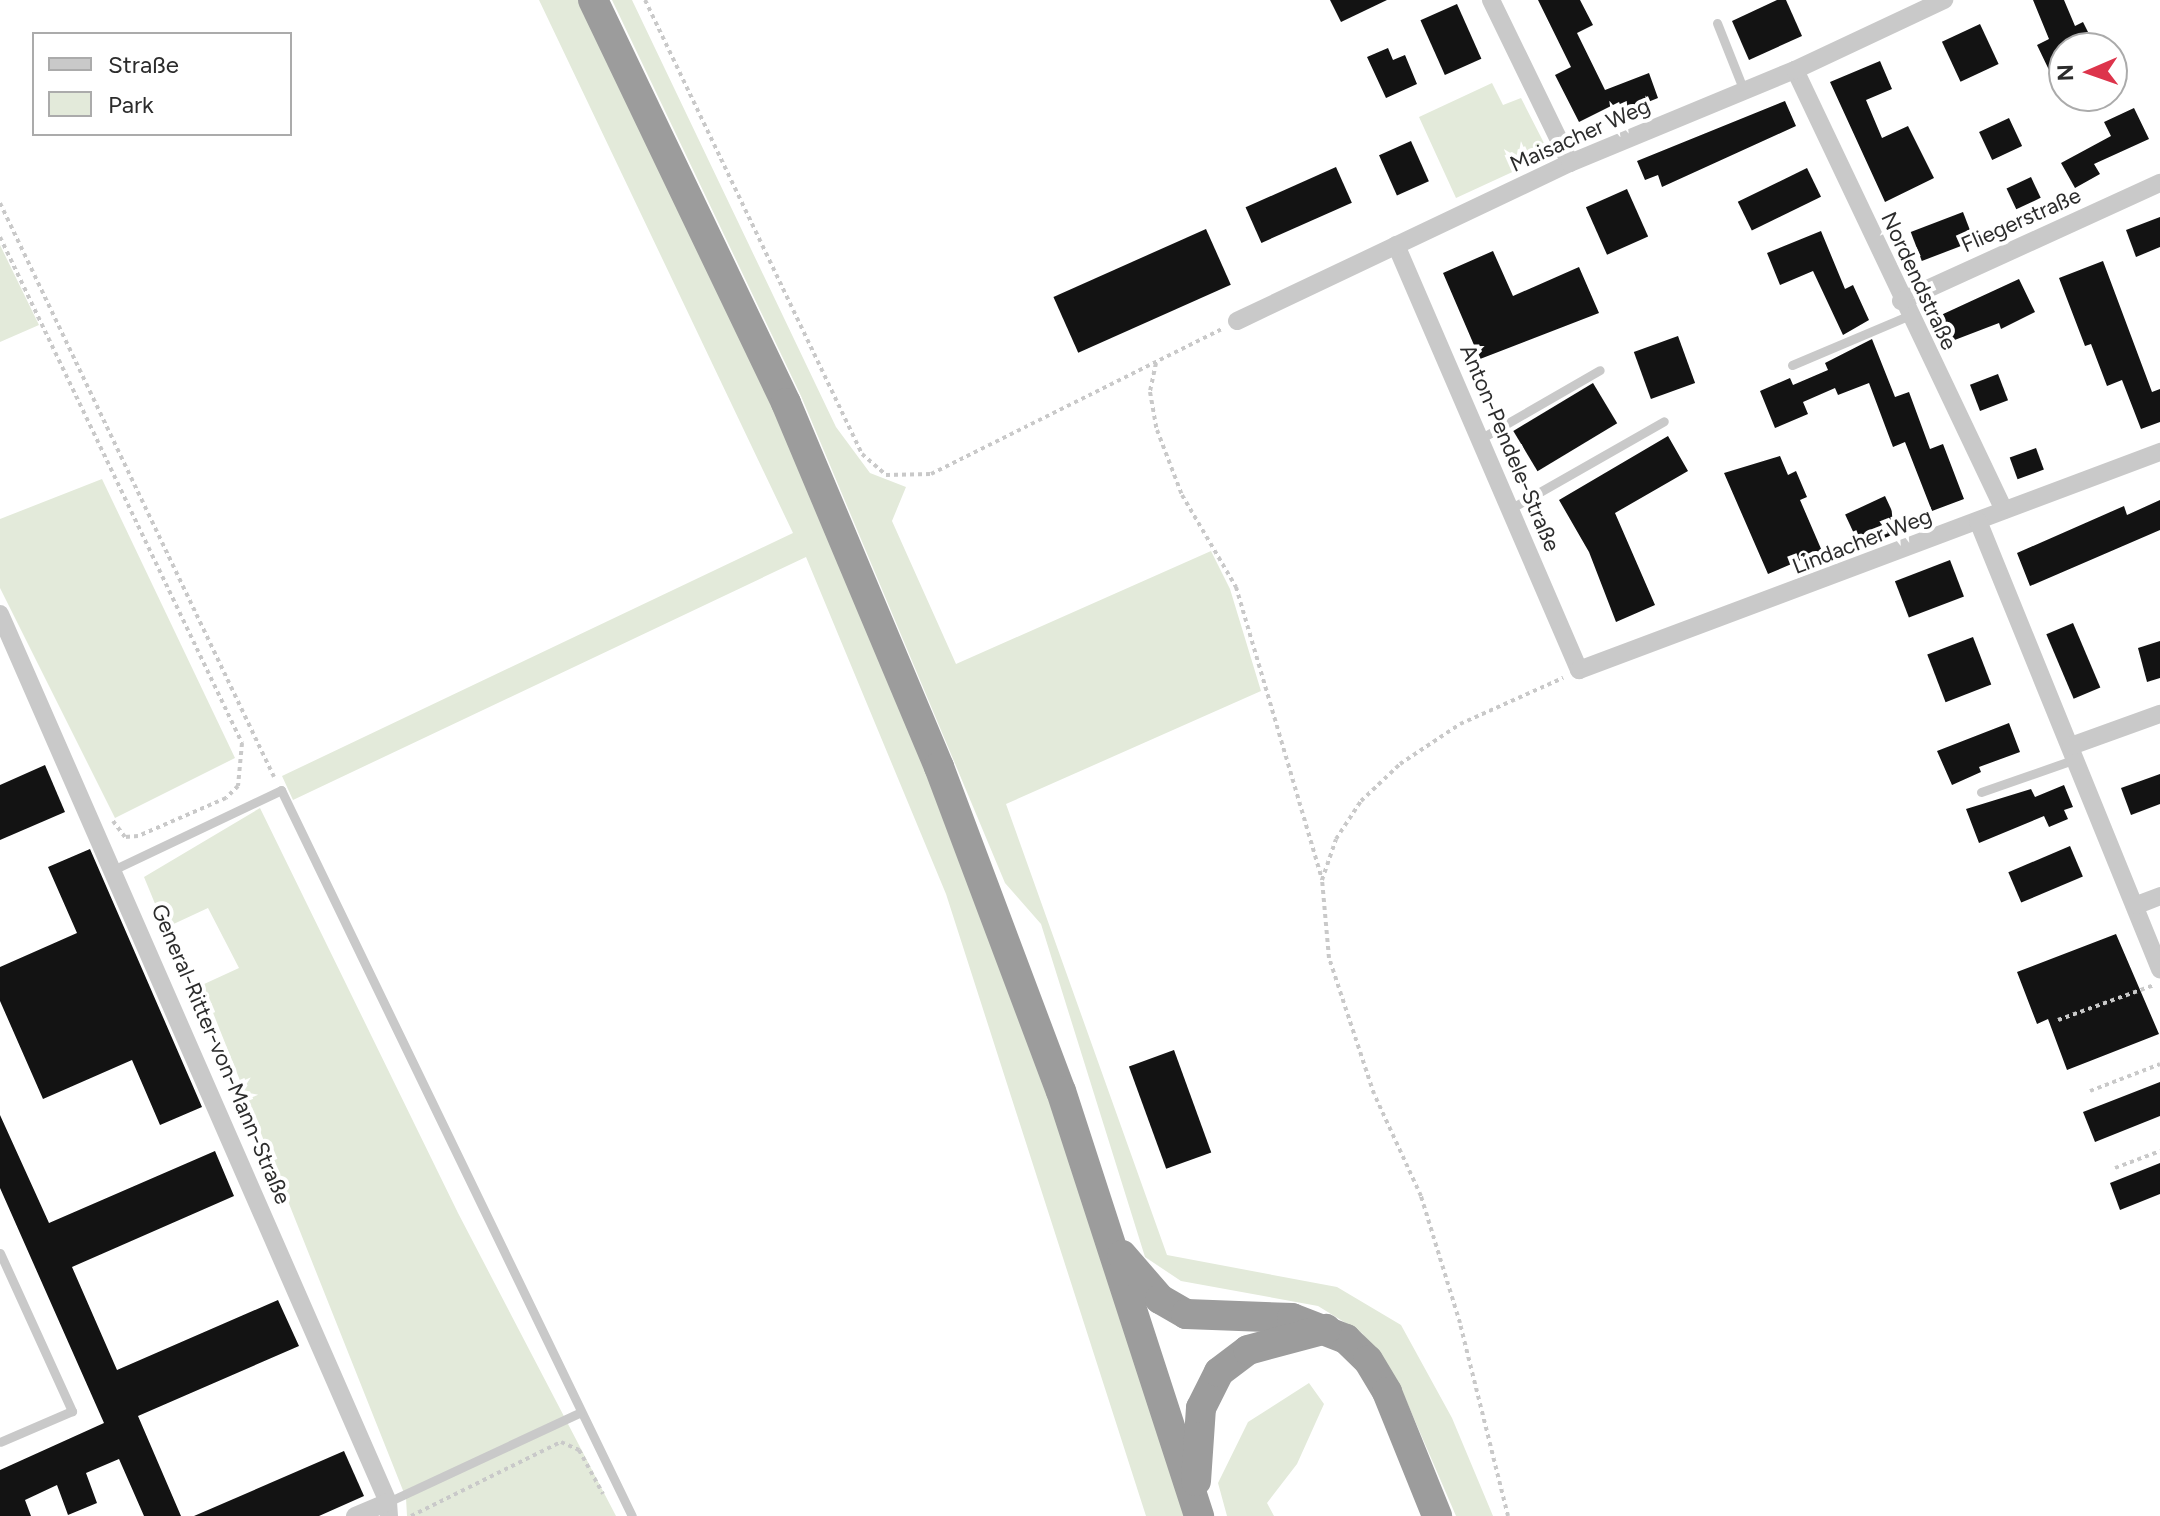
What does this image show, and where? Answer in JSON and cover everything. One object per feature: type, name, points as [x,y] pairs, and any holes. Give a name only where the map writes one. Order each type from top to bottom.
[{"type":"highway","points":[[593,0],[786,403],[933,753],[1028,998],[1112,1243],[1198,1510]]},
{"type":"highway","points":[[1112,1243],[1160,1299],[1186,1314],[1292,1318],[1326,1329],[1368,1360],[1387,1392],[1437,1516]]},
{"type":"highway","points":[[1198,1510],[1201,1408],[1219,1372],[1248,1350],[1326,1329]]},
{"type":"street","points":[[1491,0],[1570,163]]},
{"type":"street","name":"Maisacher Weg","points":[[1237,321],[1570,163],[1795,70],[1944,0]]},
{"type":"street","name":"Nordendstraße","points":[[1795,70],[1905,308],[2004,510]]},
{"type":"street","name":"Fliegerstraße","points":[[1905,308],[2160,183]]},
{"type":"street","name":"Anton-Pendele-Straße","points":[[1396,245],[1579,670]]},
{"type":"street","name":"Lindacher Weg","points":[[1579,670],[2160,452]]},
{"type":"street","points":[[1978,521],[2137,905],[2160,969]]},
{"type":"street","name":"General-Ritter-von-Mann-Straße","points":[[0,614],[115,869],[389,1509]]},
{"type":"street","points":[[2073,752],[2160,714]]},
{"type":"street","points":[[2137,905],[2160,896]]},
{"type":"street","points":[[355,1516],[389,1509]]},
{"type":"lane","points":[[1717,23],[1744,91]]},
{"type":"lane","points":[[1792,365],[1905,308]]},
{"type":"lane","points":[[1480,439],[1600,370]]},
{"type":"lane","points":[[1510,509],[1664,421]]},
{"type":"lane","points":[[1981,792],[2073,752]]},
{"type":"lane","points":[[115,869],[281,790],[579,1413],[632,1516]]},
{"type":"lane","points":[[0,1253],[72,1411],[0,1442]]},
{"type":"lane","points":[[389,1509],[579,1413]]},
{"type":"path","points":[[645,0],[862,454],[886,475],[931,474],[1237,321]]},
{"type":"path","points":[[0,203],[281,790]]},
{"type":"path","points":[[0,237],[242,743],[238,786],[226,798],[138,836],[125,837],[110,814]]},
{"type":"path","points":[[1156,363],[1150,392],[1157,430],[1182,495],[1236,587],[1322,880],[1329,958],[1374,1094],[1421,1196],[1460,1323],[1508,1516]]},
{"type":"path","points":[[1322,880],[1336,839],[1361,801],[1400,764],[1460,724],[1579,670]]},
{"type":"path","points":[[2058,1020],[2160,983]]},
{"type":"path","points":[[2090,1091],[2160,1064]]},
{"type":"path","points":[[2115,1168],[2160,1151]]},
{"type":"path","points":[[411,1516],[561,1442],[579,1450],[608,1503]]},
{"type":"green space","points":[[539,0],[581,0],[775,411],[979,898],[1096,1226],[1187,1516],[1146,1516],[946,894],[806,557],[293,800],[282,776],[793,533]]},
{"type":"green space","points":[[612,0],[632,0],[836,427],[870,473],[906,487],[892,521],[956,664],[1211,551],[1230,589],[1261,691],[1006,804],[1167,1255],[1337,1287],[1401,1325],[1452,1418],[1493,1516],[1456,1516],[1400,1386],[1362,1333],[1318,1306],[1181,1281],[1145,1257],[1041,924],[1005,883],[801,396]]},
{"type":"green space","points":[[1492,83],[1503,105],[1521,98],[1545,145],[1543,158],[1456,198],[1419,117]]},
{"type":"green space","points":[[0,245],[39,325],[0,342]]},
{"type":"green space","points":[[102,479],[235,758],[115,818],[0,588],[0,519]]},
{"type":"green space","points":[[260,808],[458,1213],[616,1516],[407,1516],[406,1498],[202,985],[239,968],[208,908],[165,928],[144,877]]},
{"type":"green space","points":[[1309,1383],[1324,1404],[1297,1464],[1267,1503],[1274,1516],[1227,1516],[1218,1483],[1248,1422]]},
{"type":"building","points":[[1330,0],[1387,0],[1341,22]]},
{"type":"building","points":[[1538,0],[1580,0],[1593,25],[1577,33],[1605,90],[1649,73],[1658,98],[1623,112],[1619,102],[1579,122],[1555,75],[1571,67]]},
{"type":"building","points":[[1777,0],[1786,0],[1802,36],[1749,60],[1732,21]]},
{"type":"building","points":[[2033,0],[2064,0],[2075,26],[2083,22],[2088,32],[2048,32],[2048,37]]},
{"type":"building","points":[[1457,4],[1481,59],[1445,75],[1420,20]]},
{"type":"building","points":[[1980,24],[1999,64],[1961,82],[1942,42]]},
{"type":"building","points":[[2048,40],[2048,68],[2037,45]]},
{"type":"building","points":[[1388,48],[1393,60],[1405,55],[1417,84],[1386,98],[1367,57]]},
{"type":"building","points":[[1880,61],[1892,89],[1866,100],[1882,138],[1908,126],[1934,178],[1885,202],[1830,82]]},
{"type":"building","points":[[1785,101],[1796,126],[1662,187],[1658,175],[1645,180],[1637,161]]},
{"type":"building","points":[[2134,108],[2149,139],[2094,164],[2100,174],[2075,188],[2061,163],[2111,136],[2104,122]]},
{"type":"building","points":[[2009,118],[2022,146],[1992,160],[1979,132]]},
{"type":"building","points":[[1411,141],[1429,181],[1397,195],[1379,155]]},
{"type":"building","points":[[1336,167],[1352,203],[1261,243],[1246,207]]},
{"type":"building","points":[[1807,168],[1821,197],[1752,231],[1738,202]]},
{"type":"building","points":[[2031,177],[2041,198],[2016,209],[2007,188]]},
{"type":"building","points":[[1627,189],[1648,237],[1607,255],[1586,207]]},
{"type":"building","points":[[1963,212],[1974,241],[1922,261],[1911,232]]},
{"type":"building","points":[[2160,217],[2160,247],[2136,257],[2126,230]]},
{"type":"building","points":[[1206,229],[1231,285],[1078,353],[1053,297]]},
{"type":"building","points":[[1821,231],[1845,289],[1853,285],[1869,320],[1843,335],[1813,271],[1780,285],[1767,253]]},
{"type":"building","points":[[1493,251],[1513,296],[1579,267],[1599,313],[1480,359],[1443,273]]},
{"type":"building","points":[[2103,261],[2152,392],[2160,389],[2160,422],[2141,429],[2122,380],[2107,386],[2091,344],[2085,346],[2059,278]]},
{"type":"building","points":[[2019,279],[2035,312],[2001,329],[1999,323],[1952,341],[1941,315]]},
{"type":"building","points":[[1678,336],[1695,383],[1651,399],[1634,352]]},
{"type":"building","points":[[1872,339],[1895,397],[1909,392],[1930,449],[1943,444],[1964,499],[1932,511],[1905,442],[1893,447],[1869,383],[1838,395],[1835,388],[1803,402],[1808,414],[1775,428],[1760,391],[1790,378],[1793,385],[1828,370],[1825,363]]},
{"type":"building","points":[[1998,374],[2008,400],[1980,411],[1970,385]]},
{"type":"building","points":[[1593,383],[1617,423],[1537,471],[1513,431]]},
{"type":"building","points":[[1668,436],[1688,471],[1615,513],[1655,605],[1616,622],[1589,552],[1559,500]]},
{"type":"building","points":[[2036,448],[2044,470],[2018,479],[2010,458]]},
{"type":"building","points":[[1780,456],[1788,475],[1796,471],[1807,497],[1800,500],[1822,551],[1768,574],[1724,473]]},
{"type":"building","points":[[1885,496],[1901,530],[1861,549],[1845,515]]},
{"type":"building","points":[[2160,500],[2160,530],[2030,586],[2017,553],[2124,506],[2127,515]]},
{"type":"building","points":[[1950,560],[1964,596],[1909,618],[1895,581]]},
{"type":"building","points":[[2073,623],[2100,687],[2074,699],[2046,634]]},
{"type":"building","points":[[1973,637],[1991,685],[1946,702],[1927,655]]},
{"type":"building","points":[[2160,641],[2160,678],[2147,682],[2138,648]]},
{"type":"building","points":[[2009,723],[2020,752],[1979,767],[1981,772],[1952,785],[1937,751]]},
{"type":"building","points":[[45,765],[65,812],[0,840],[0,785]]},
{"type":"building","points":[[2160,774],[2160,804],[2131,815],[2121,788]]},
{"type":"building","points":[[2064,785],[2073,807],[2064,810],[2068,819],[2049,827],[2044,816],[1979,843],[1966,809],[2031,789],[2035,797]]},
{"type":"building","points":[[2070,846],[2083,876],[2021,903],[2008,872]]},
{"type":"building","points":[[90,849],[202,1107],[160,1125],[132,1060],[43,1099],[0,1001],[0,967],[77,933],[48,867]]},
{"type":"building","points":[[2116,934],[2159,1034],[2067,1070],[2048,1019],[2037,1024],[2017,972]]},
{"type":"building","points":[[1174,1050],[1211,1152],[1166,1169],[1129,1066]]},
{"type":"building","points":[[2160,1082],[2160,1116],[2095,1142],[2083,1112]]},
{"type":"building","points":[[0,1115],[49,1223],[215,1151],[234,1196],[72,1267],[117,1370],[278,1300],[299,1346],[138,1416],[181,1516],[144,1516],[119,1459],[86,1473],[97,1503],[68,1515],[57,1485],[25,1500],[31,1516],[0,1516],[0,1470],[104,1423],[0,1188]]},
{"type":"building","points":[[2160,1163],[2160,1194],[2120,1210],[2110,1183]]},
{"type":"building","points":[[344,1451],[364,1496],[319,1516],[194,1516]]}]
